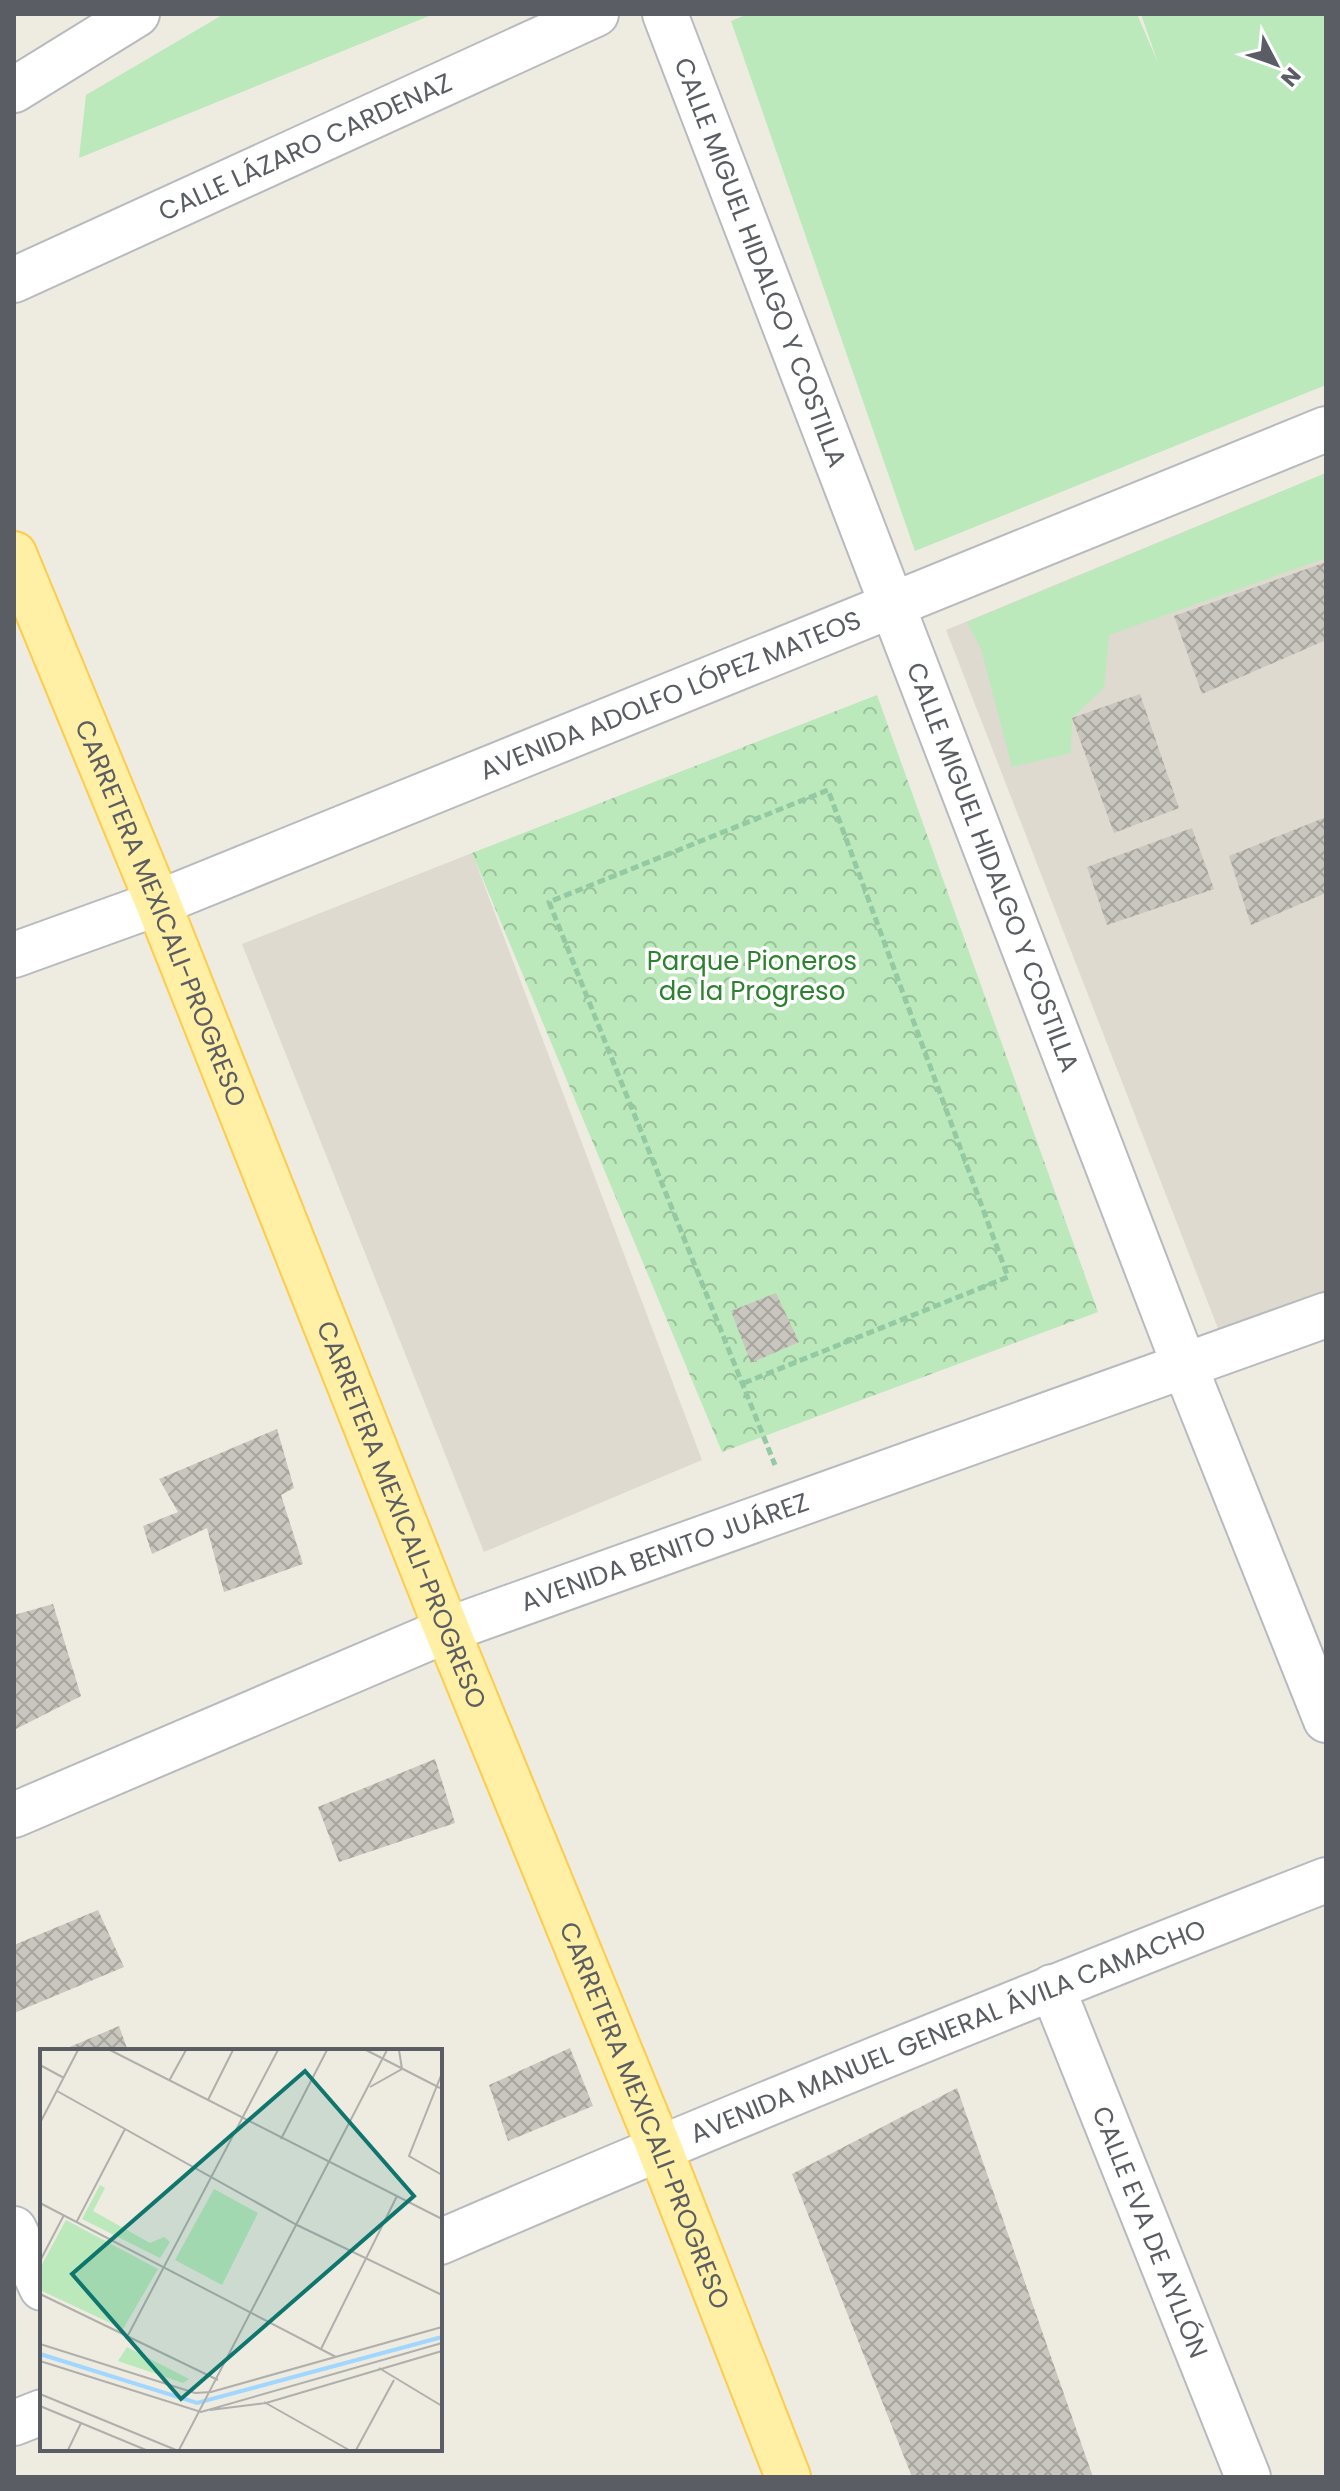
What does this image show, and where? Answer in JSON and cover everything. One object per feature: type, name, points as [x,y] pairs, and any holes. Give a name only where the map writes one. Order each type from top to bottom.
[{"type":"main road","name":"CARRETERA MEXICALI-PROGRESO","points":[[14,554],[158,903],[447,1630],[659,2147],[788,2477]]},
{"type":"street","points":[[14,90],[137,14]]},
{"type":"street","name":"CALLE LÁZARO CARDENAZ","points":[[14,280],[596,14]]},
{"type":"street","name":"CALLE MIGUEL HIDALGO Y COSTILLA","points":[[665,14],[1185,1367],[1326,1720]]},
{"type":"street","name":"AVENIDA ADOLFO LÓPEZ MATEOS","points":[[14,955],[158,903],[1326,429]]},
{"type":"street","name":"AVENIDA BENITO JUÁREZ","points":[[14,1815],[447,1630],[1326,1315]]},
{"type":"street","name":"AVENIDA MANUEL GENERAL ÁVILA CAMACHO","points":[[442,2241],[659,2147],[1052,1987],[1326,1880]]},
{"type":"street","name":"CALLE EVA DE AYLLÓN","points":[[1052,1987],[1248,2477]]},
{"type":"street","points":[[14,2229],[40,2284]]},
{"type":"street","points":[[14,2423],[40,2413]]},
{"type":"path","points":[[744,1383],[1008,1277],[828,790],[549,902],[792,1507]]},
{"type":"shaded area","points":[[1326,473],[1326,1292],[1219,1331],[946,630]]},
{"type":"shaded area","points":[[472,853],[702,1460],[484,1552],[242,944]]},
{"type":"green space","points":[[224,14],[434,14],[79,158],[86,95]]},
{"type":"green space","points":[[748,14],[1137,14],[1158,63],[1141,14],[1326,14],[1326,385],[915,551],[731,21]]},
{"type":"green space","points":[[1326,473],[1326,558],[1109,635],[1104,688],[1072,718],[1071,753],[1012,767],[981,649],[967,622]]},
{"type":"green space","name":"Parque Pioneros de la Progreso","points":[[877,695],[1098,1312],[722,1452],[472,853]]},
{"type":"building","points":[[1326,562],[1326,640],[1202,694],[1174,616]]},
{"type":"building","points":[[1140,694],[1179,808],[1114,833],[1072,718]]},
{"type":"building","points":[[1326,817],[1326,893],[1251,925],[1229,856]]},
{"type":"building","points":[[1192,828],[1214,889],[1107,925],[1087,867]]},
{"type":"building","points":[[776,1293],[799,1342],[751,1363],[731,1311]]},
{"type":"building","points":[[277,1429],[294,1488],[281,1495],[303,1564],[224,1592],[207,1528],[152,1554],[143,1526],[178,1512],[159,1479]]},
{"type":"building","points":[[53,1604],[81,1696],[14,1730],[14,1615]]},
{"type":"building","points":[[435,1759],[455,1823],[339,1862],[318,1807]]},
{"type":"building","points":[[98,1910],[124,1967],[14,2013],[14,1945]]},
{"type":"building","points":[[119,2026],[127,2049],[65,2049]]},
{"type":"building","points":[[570,2048],[593,2106],[508,2141],[489,2085]]},
{"type":"building","points":[[957,2088],[1093,2477],[912,2477],[792,2174]]}]
